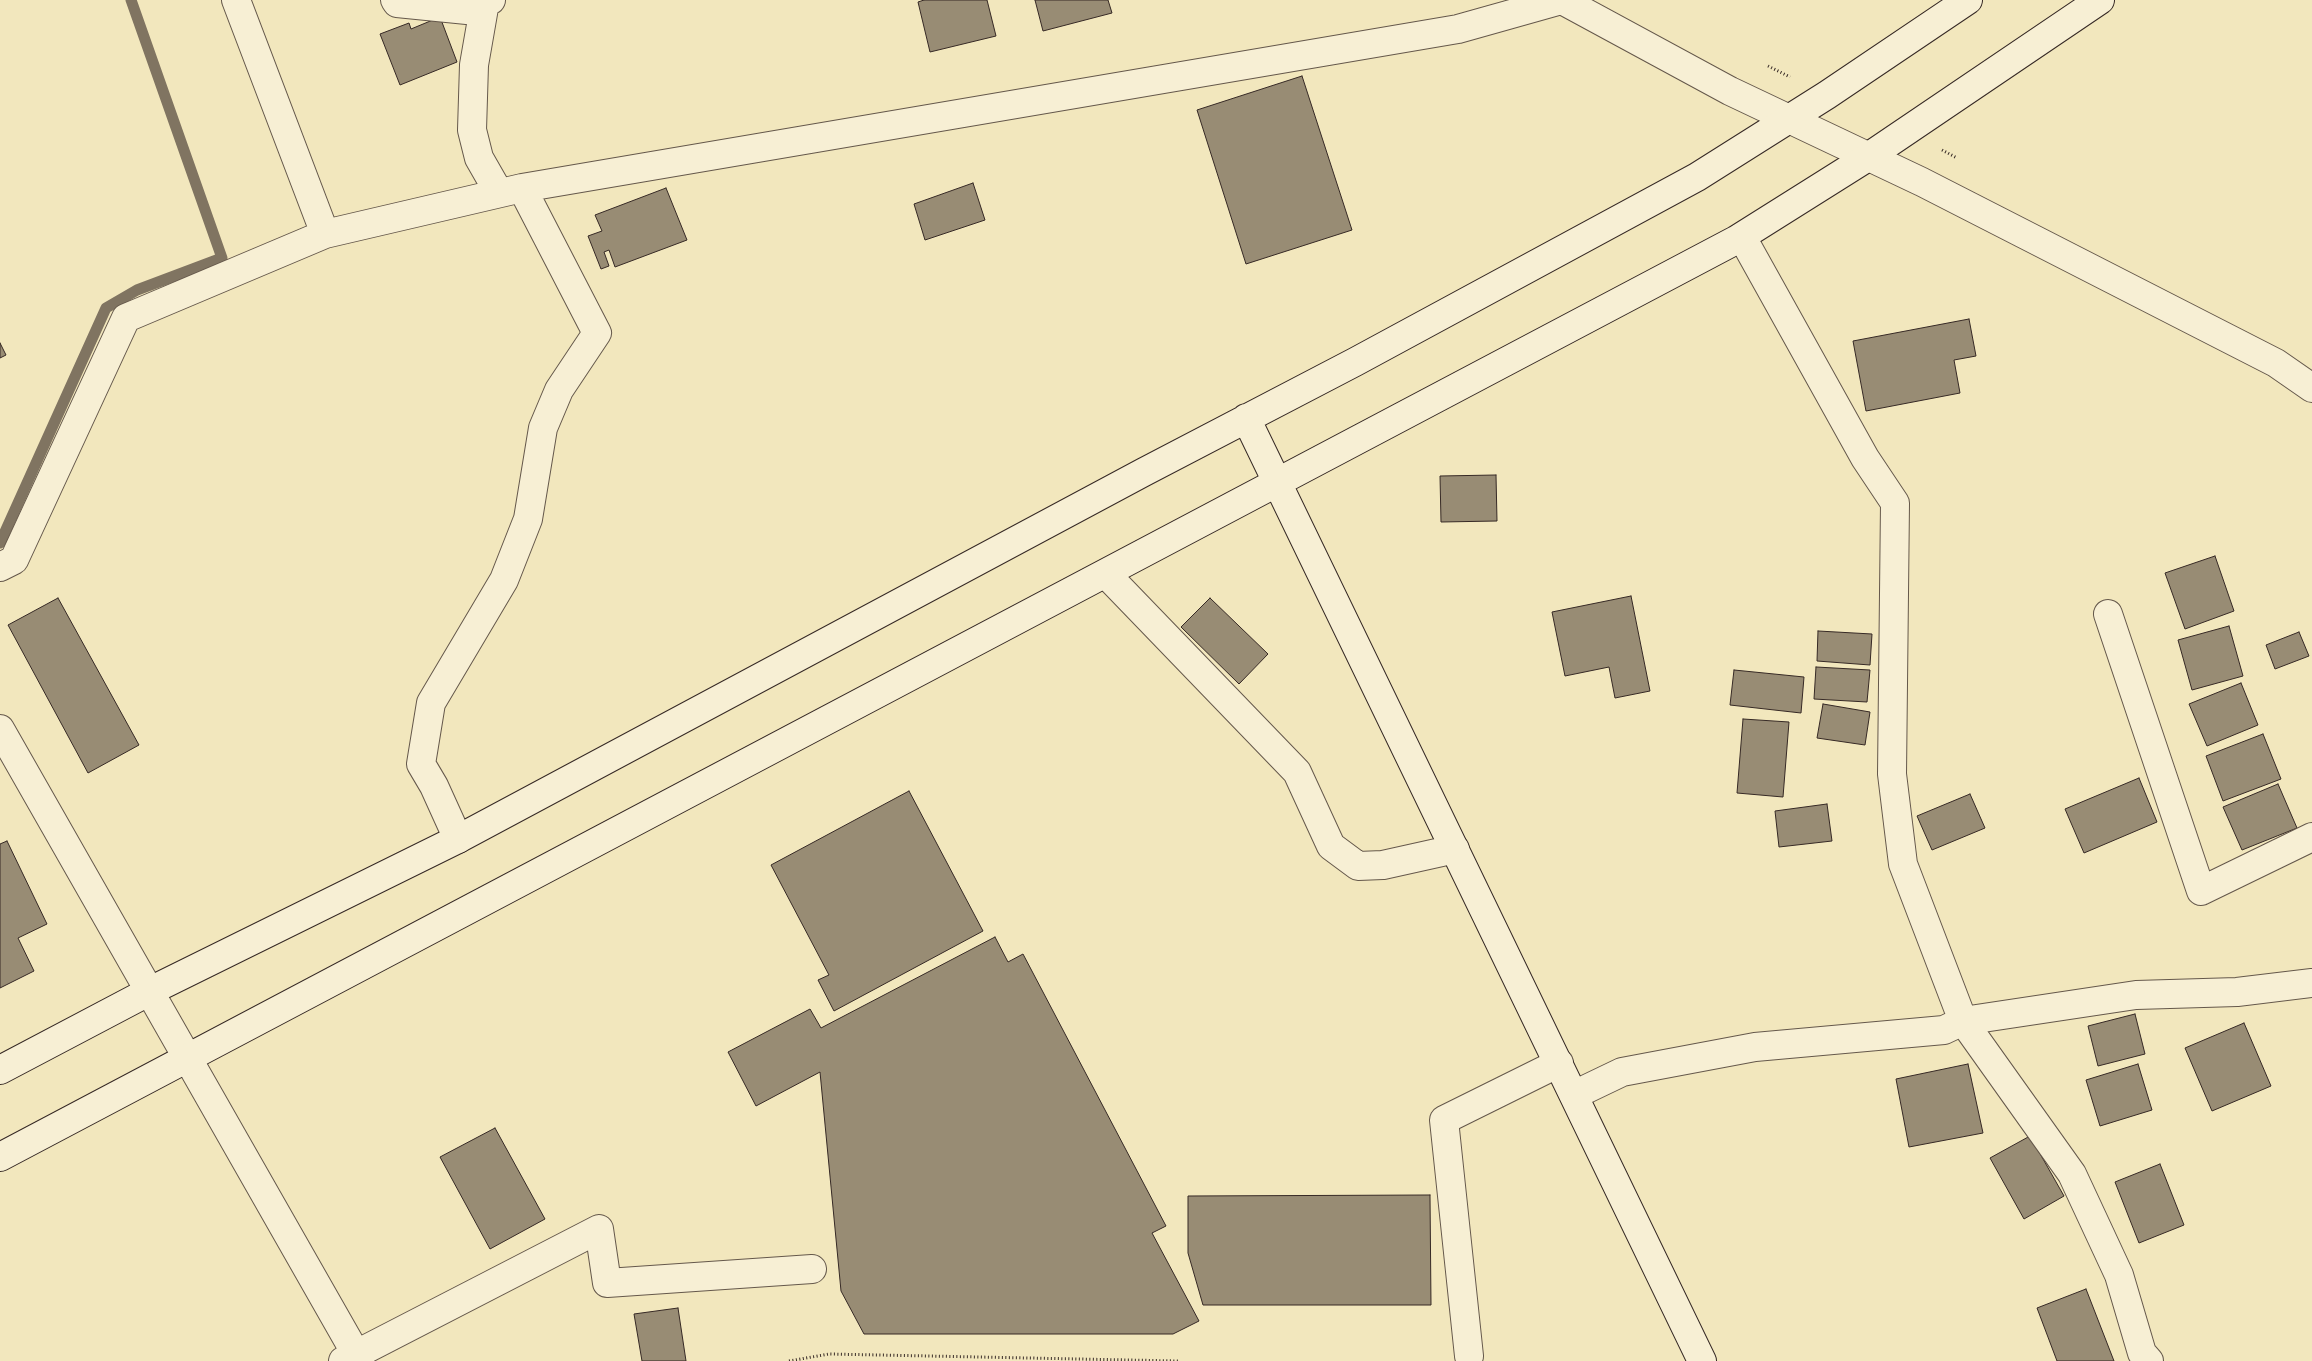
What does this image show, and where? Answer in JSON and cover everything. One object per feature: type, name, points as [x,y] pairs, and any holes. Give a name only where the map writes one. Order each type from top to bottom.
[{"type":"street","points":[[236,0],[325,234]]},
{"type":"street","points":[[395,0],[397,3],[467,10],[488,1]]},
{"type":"street","points":[[0,568],[14,560],[126,318],[325,234],[510,190],[1458,29],[1562,0],[1789,120],[1922,182],[2276,363],[2312,388]]},
{"type":"street","points":[[0,1070],[150,991],[458,839],[1697,177],[1789,120],[1968,0]]},
{"type":"street","points":[[0,1157],[1742,237],[1868,157],[2100,0]]},
{"type":"street","points":[[458,839],[434,786],[421,764],[431,703],[504,580],[528,519],[543,428],[559,390],[597,333],[510,190],[479,158],[472,130],[474,65],[488,1]]},
{"type":"street","points":[[1742,237],[1865,458],[1895,503],[1892,774],[1903,864],[1963,1021],[2072,1174],[2119,1275],[2142,1353],[2149,1361]]},
{"type":"street","points":[[1246,418],[1702,1361]]},
{"type":"street","points":[[1106,574],[1297,772],[1330,846],[1358,866],[1383,865],[1455,849]]},
{"type":"street","points":[[2108,614],[2201,892],[2312,837]]},
{"type":"street","points":[[0,729],[188,1058],[353,1358],[599,1229],[607,1283],[812,1269]]},
{"type":"street","points":[[1574,1095],[1622,1072],[1755,1047],[1944,1030],[1963,1021],[2136,995],[2237,992],[2312,983]]},
{"type":"street","points":[[1468,1356],[1444,1120],[1559,1063]]},
{"type":"path","points":[[789,1361],[829,1354],[1178,1361]]},
{"type":"building","points":[[924,0],[987,0],[996,36],[930,52],[918,2]]},
{"type":"building","points":[[1035,0],[1108,0],[1112,13],[1043,31]]},
{"type":"building","points":[[440,17],[457,62],[400,85],[380,34],[409,23],[411,29]]},
{"type":"building","points":[[1302,76],[1352,230],[1246,264],[1197,110]]},
{"type":"building","points":[[973,183],[985,220],[925,240],[914,204]]},
{"type":"building","points":[[666,188],[687,240],[615,267],[609,250],[604,252],[609,266],[601,269],[588,236],[602,231],[595,215]]},
{"type":"building","points":[[1969,319],[1976,356],[1954,360],[1960,393],[1866,411],[1853,341]]},
{"type":"building","points":[[0,343],[6,355],[0,358]]},
{"type":"building","points":[[1496,475],[1497,521],[1441,522],[1440,476]]},
{"type":"building","points":[[2215,556],[2234,611],[2185,629],[2165,573]]},
{"type":"building","points":[[1631,596],[1650,691],[1615,698],[1609,667],[1565,676],[1552,612]]},
{"type":"building","points":[[58,598],[139,745],[88,773],[8,625]]},
{"type":"building","points":[[1210,598],[1268,654],[1239,684],[1181,627]]},
{"type":"building","points":[[2229,626],[2243,676],[2192,690],[2178,640]]},
{"type":"building","points":[[1818,631],[1872,634],[1870,665],[1817,661]]},
{"type":"building","points":[[2299,632],[2309,656],[2275,669],[2266,645]]},
{"type":"building","points":[[1816,667],[1870,670],[1867,702],[1814,699]]},
{"type":"building","points":[[1734,670],[1804,677],[1801,713],[1730,705]]},
{"type":"building","points":[[2241,683],[2258,725],[2207,746],[2189,704]]},
{"type":"building","points":[[1823,704],[1870,712],[1865,745],[1817,738]]},
{"type":"building","points":[[1743,719],[1789,722],[1783,797],[1737,793]]},
{"type":"building","points":[[2263,734],[2281,779],[2223,801],[2206,756]]},
{"type":"building","points":[[2139,778],[2157,822],[2084,853],[2065,809]]},
{"type":"building","points":[[2278,784],[2297,828],[2242,850],[2223,807]]},
{"type":"building","points":[[909,791],[983,931],[834,1011],[818,980],[829,975],[771,865]]},
{"type":"building","points":[[1970,794],[1985,828],[1932,850],[1917,816]]},
{"type":"building","points":[[1827,804],[1832,841],[1779,847],[1775,811]]},
{"type":"building","points":[[7,841],[47,924],[18,938],[34,971],[0,988],[0,844]]},
{"type":"building","points":[[995,937],[1008,962],[1023,954],[1166,1226],[1152,1233],[1199,1321],[1173,1334],[864,1334],[841,1291],[820,1072],[756,1106],[728,1052],[810,1009],[821,1028]]},
{"type":"building","points":[[2135,1014],[2145,1054],[2098,1066],[2088,1026]]},
{"type":"building","points":[[2244,1023],[2271,1086],[2212,1111],[2185,1048]]},
{"type":"building","points":[[1968,1064],[1983,1133],[1909,1147],[1896,1079]]},
{"type":"building","points":[[2138,1064],[2152,1110],[2100,1126],[2086,1080]]},
{"type":"building","points":[[495,1128],[545,1219],[490,1249],[440,1157]]},
{"type":"building","points":[[2030,1136],[2064,1196],[2024,1219],[1990,1158]]},
{"type":"building","points":[[2160,1164],[2184,1225],[2139,1243],[2115,1182]]},
{"type":"building","points":[[1430,1195],[1431,1305],[1203,1305],[1188,1253],[1188,1196]]},
{"type":"building","points":[[2086,1289],[2114,1361],[2057,1361],[2037,1308]]},
{"type":"building","points":[[678,1308],[686,1361],[642,1361],[634,1314]]},
{"type":"waterway","points":[[0,543],[106,308],[137,290],[222,258],[131,0]]}]
